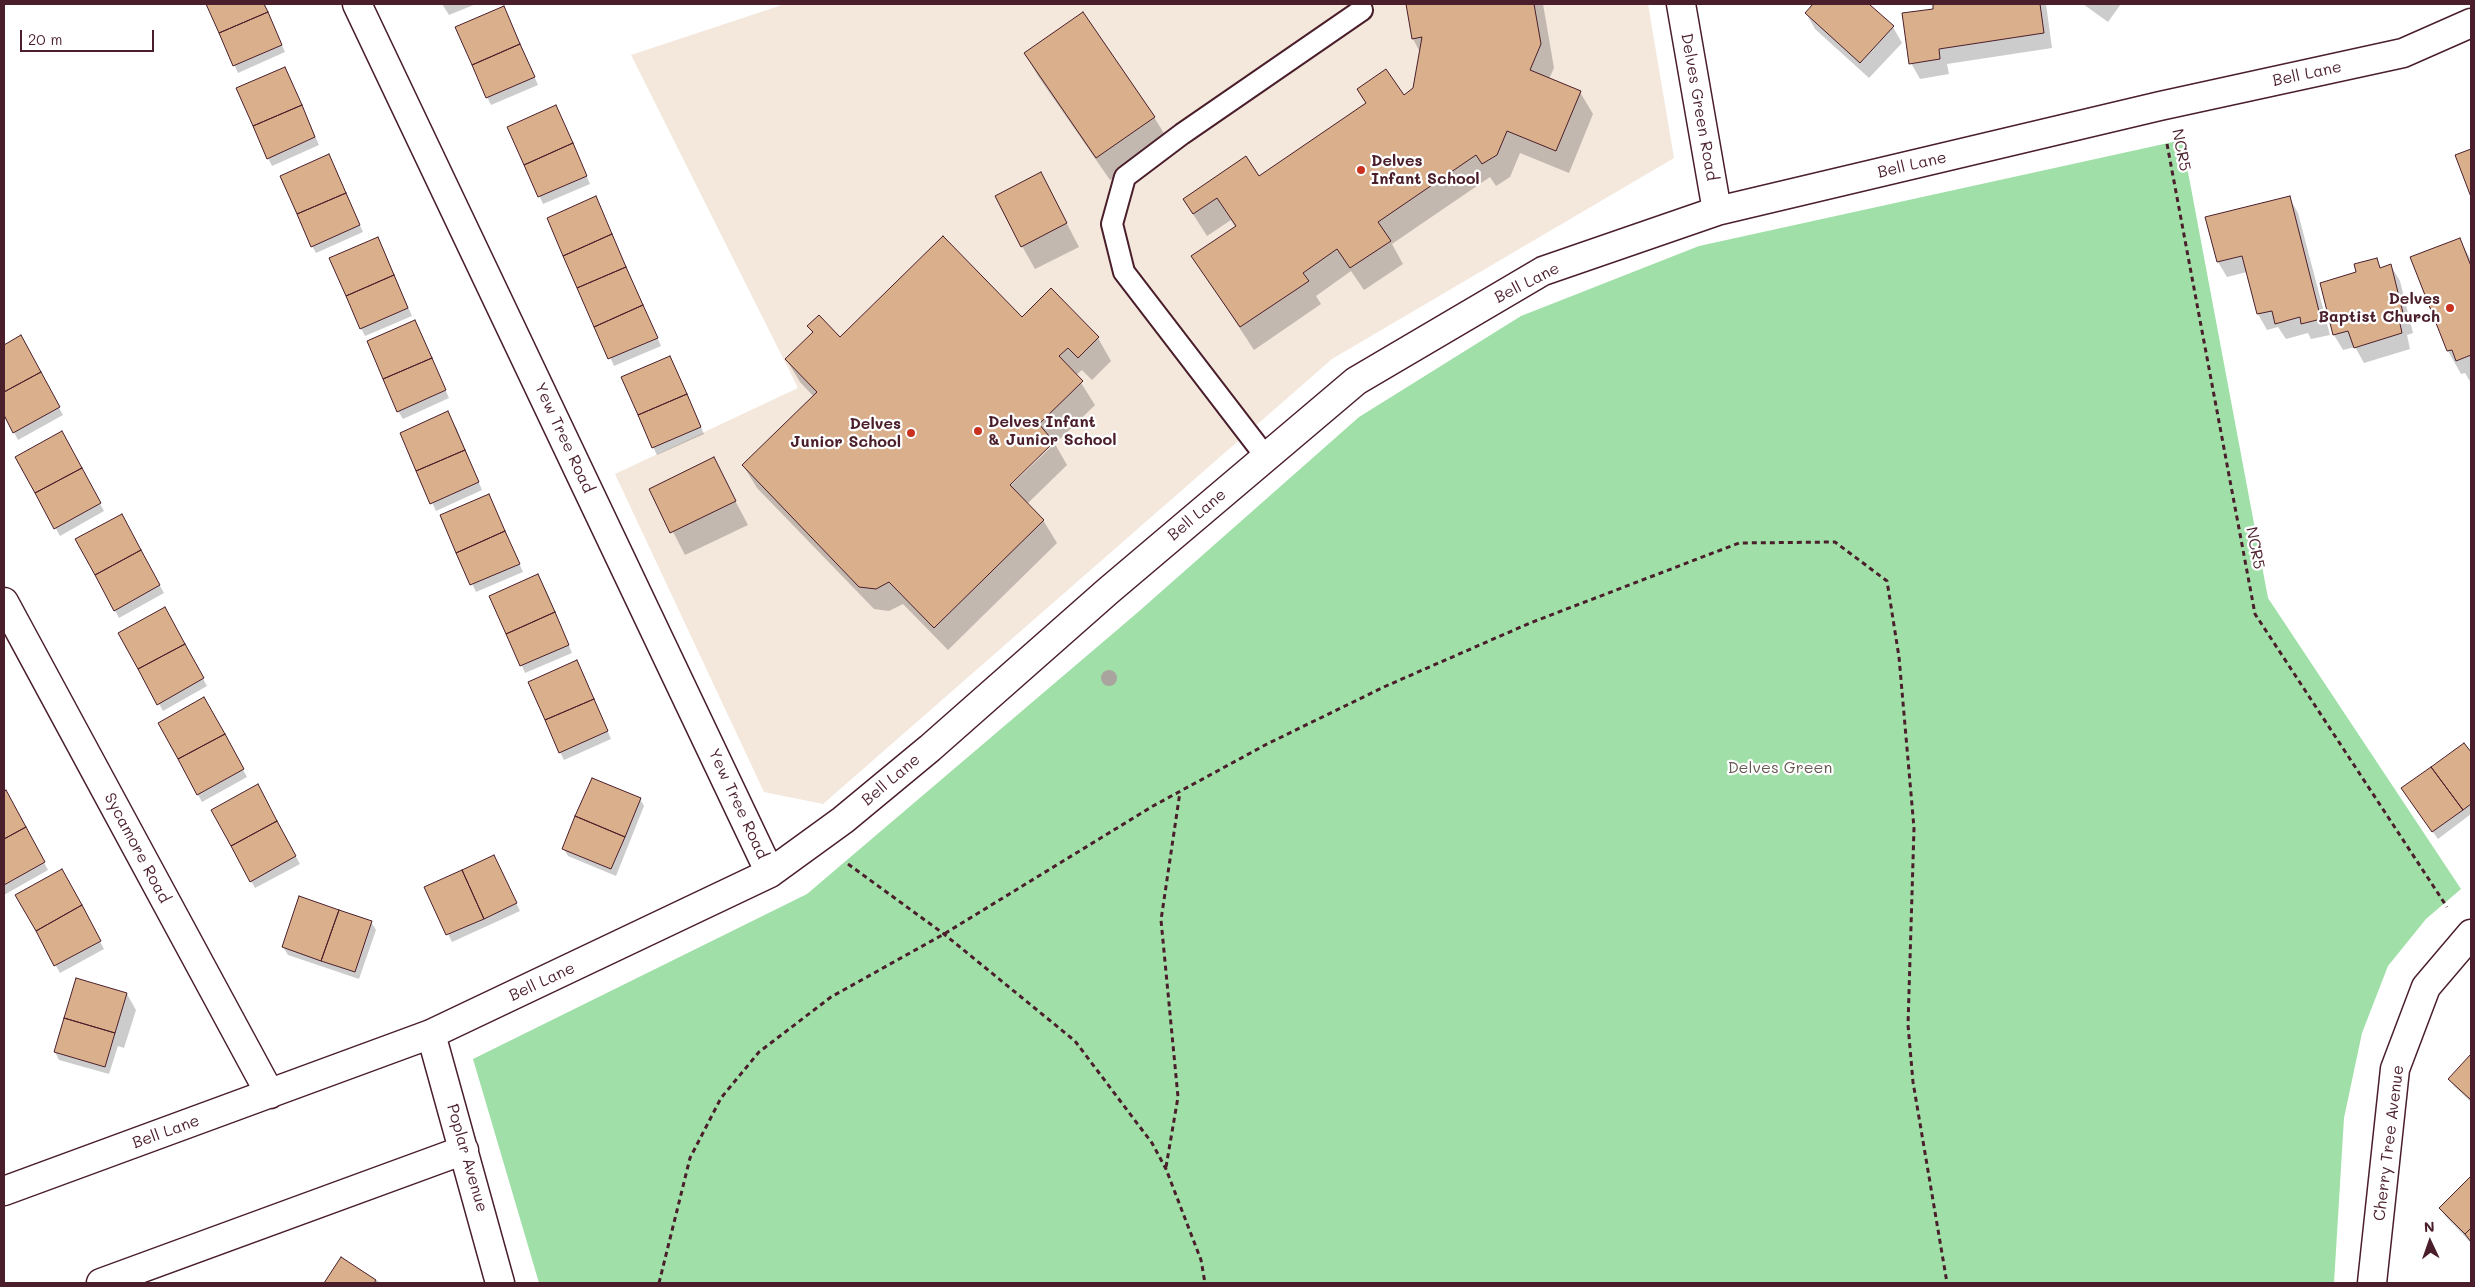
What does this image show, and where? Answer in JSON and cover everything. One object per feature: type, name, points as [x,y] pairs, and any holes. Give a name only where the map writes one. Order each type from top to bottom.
[{"type":"street","name":"Yew Tree Road","points":[[357,4],[770,873]]},
{"type":"street","name":"Delves Green Road","points":[[1681,4],[1717,211]]},
{"type":"street","name":"Bell Lane","points":[[4,1191],[432,1034],[770,873],[815,840],[930,748],[1108,591],[1356,381],[1543,271],[1717,211],[2160,106],[2403,53],[2471,23]]},
{"type":"street","name":"Sycamore Road","points":[[4,602],[270,1094]]},
{"type":"street","name":"Cherry Tree Avenue","points":[[2372,1283],[2395,1069],[2426,988],[2469,936]]},
{"type":"street","name":"Poplar Avenue","points":[[432,1034],[500,1283]]},
{"type":"street","points":[[101,1283],[464,1150]]},
{"type":"lane","points":[[1266,457],[1124,272],[1112,224],[1125,177],[1182,134],[1362,10]]},
{"type":"path","name":"NCR5","points":[[2160,106],[2255,614],[2469,936]]},
{"type":"path","points":[[659,1283],[690,1158],[721,1098],[759,1052],[831,997],[944,934],[1180,791],[1267,744],[1404,678],[1530,623],[1739,543],[1835,542],[1887,581],[1899,657],[1914,828],[1908,1025],[1913,1082],[1947,1283]]},
{"type":"path","points":[[1166,1169],[1178,1097],[1161,920],[1180,791]]},
{"type":"path","points":[[815,840],[944,934],[1075,1041],[1152,1143],[1166,1169],[1201,1260],[1205,1283]]},
{"type":"shaded area","name":"Delves Infant & Junior School","points":[[785,4],[1648,4],[1674,158],[1332,359],[823,804],[764,792],[615,474],[798,388],[631,55]]},
{"type":"green space","name":"Delves Green","points":[[2182,140],[2268,598],[2461,889],[2426,919],[2388,966],[2362,1033],[2344,1118],[2334,1283],[539,1283],[473,1059],[807,894],[1137,613],[1359,417],[1521,316],[1699,246]]},
{"type":"building","points":[[206,4],[264,4],[268,12],[219,33]]},
{"type":"building","name":"Delves Infant School","points":[[1406,4],[1534,4],[1541,44],[1530,70],[1581,91],[1556,151],[1507,131],[1497,155],[1482,164],[1476,155],[1378,222],[1391,241],[1350,268],[1337,249],[1303,273],[1309,281],[1240,327],[1191,256],[1236,226],[1217,198],[1193,214],[1183,199],[1246,156],[1259,176],[1366,103],[1357,89],[1386,69],[1404,95],[1413,88],[1422,37],[1412,39]]},
{"type":"building","points":[[1813,4],[1869,4],[1894,26],[1860,63],[1805,13]]},
{"type":"building","points":[[1933,4],[2040,4],[2044,33],[1939,49],[1940,59],[1909,64],[1902,13],[1933,9]]},
{"type":"building","points":[[504,6],[520,44],[472,65],[455,27]]},
{"type":"building","points":[[268,12],[282,45],[233,66],[219,33]]},
{"type":"building","points":[[1083,12],[1155,117],[1096,158],[1024,53]]},
{"type":"building","points":[[520,44],[535,77],[486,98],[472,65]]},
{"type":"building","points":[[285,67],[302,105],[253,126],[236,88]]},
{"type":"building","points":[[302,105],[315,137],[267,159],[253,126]]},
{"type":"building","points":[[556,105],[573,143],[524,165],[507,127]]},
{"type":"building","points":[[573,143],[587,176],[538,197],[524,165]]},
{"type":"building","points":[[2471,149],[2471,197],[2455,155]]},
{"type":"building","points":[[329,154],[346,193],[297,214],[280,176]]},
{"type":"building","points":[[1041,172],[1067,223],[1021,247],[995,196]]},
{"type":"building","points":[[346,193],[360,225],[311,247],[297,214]]},
{"type":"building","points":[[596,196],[612,234],[563,256],[547,218]]},
{"type":"building","points":[[2290,196],[2321,319],[2301,324],[2300,317],[2275,324],[2272,311],[2257,314],[2242,256],[2217,262],[2205,217]]},
{"type":"building","points":[[612,234],[626,267],[577,288],[563,256]]},
{"type":"building","name":"Delves Junior School","points":[[943,236],[1022,317],[1051,288],[1099,337],[1078,358],[1068,348],[1059,356],[1083,381],[1039,424],[1054,442],[1010,485],[1044,520],[934,628],[889,582],[876,589],[859,587],[742,465],[817,392],[785,359],[813,332],[807,326],[819,315],[840,337]]},
{"type":"building","points":[[378,237],[394,275],[346,296],[329,258]]},
{"type":"building","name":"Delves Baptist Church","points":[[2460,238],[2471,266],[2471,355],[2456,361],[2452,350],[2447,351],[2410,257]]},
{"type":"building","points":[[2377,258],[2380,268],[2391,264],[2404,317],[2399,319],[2402,333],[2354,348],[2348,331],[2333,335],[2320,283],[2356,272],[2354,264]]},
{"type":"building","points":[[626,267],[643,305],[594,327],[577,288]]},
{"type":"building","points":[[394,275],[408,308],[360,329],[346,296]]},
{"type":"building","points":[[643,305],[658,338],[608,359],[594,327]]},
{"type":"building","points":[[415,320],[432,358],[383,379],[367,341]]},
{"type":"building","points":[[21,335],[41,372],[4,392],[4,345]]},
{"type":"building","points":[[670,356],[687,394],[638,415],[621,377]]},
{"type":"building","points":[[432,358],[446,390],[397,412],[383,379]]},
{"type":"building","points":[[41,372],[60,407],[13,433],[4,415],[4,392]]},
{"type":"building","points":[[687,394],[701,427],[652,448],[638,415]]},
{"type":"building","points":[[448,411],[465,450],[416,471],[400,433]]},
{"type":"building","points":[[62,431],[82,468],[35,493],[15,457]]},
{"type":"building","points":[[465,450],[479,482],[430,504],[416,471]]},
{"type":"building","points":[[714,457],[736,501],[670,533],[649,489]]},
{"type":"building","points":[[82,468],[101,503],[54,529],[35,493]]},
{"type":"building","points":[[489,494],[505,531],[456,553],[440,515]]},
{"type":"building","points":[[122,514],[141,550],[95,575],[75,539]]},
{"type":"building","points":[[505,531],[520,564],[470,585],[456,553]]},
{"type":"building","points":[[141,550],[160,585],[114,611],[95,575]]},
{"type":"building","points":[[538,574],[555,612],[506,634],[489,596]]},
{"type":"building","points":[[165,607],[185,644],[138,669],[118,633]]},
{"type":"building","points":[[555,612],[569,645],[520,666],[506,634]]},
{"type":"building","points":[[185,644],[204,678],[157,705],[138,669]]},
{"type":"building","points":[[577,660],[594,699],[545,720],[528,682]]},
{"type":"building","points":[[204,697],[225,734],[178,759],[158,723]]},
{"type":"building","points":[[594,699],[608,731],[559,753],[545,720]]},
{"type":"building","points":[[225,734],[244,769],[197,795],[178,759]]},
{"type":"building","points":[[2464,743],[2471,752],[2471,804],[2463,810],[2431,767]]},
{"type":"building","points":[[2431,767],[2463,810],[2432,832],[2401,788]]},
{"type":"building","points":[[592,778],[641,798],[625,837],[575,816]]},
{"type":"building","points":[[258,784],[277,821],[231,846],[211,810]]},
{"type":"building","points":[[6,790],[26,827],[4,839],[4,792]]},
{"type":"building","points":[[575,816],[625,837],[611,869],[562,849]]},
{"type":"building","points":[[277,821],[296,856],[250,882],[231,846]]},
{"type":"building","points":[[26,827],[45,862],[4,885],[4,839]]},
{"type":"building","points":[[494,855],[517,903],[484,919],[462,870]]},
{"type":"building","points":[[62,869],[82,905],[36,931],[15,895]]},
{"type":"building","points":[[462,870],[484,919],[446,935],[424,887]]},
{"type":"building","points":[[299,896],[339,910],[321,961],[282,947]]},
{"type":"building","points":[[82,905],[101,941],[54,966],[36,931]]},
{"type":"building","points":[[339,910],[372,921],[355,972],[321,961]]},
{"type":"building","points":[[76,978],[127,993],[115,1033],[64,1018]]},
{"type":"building","points":[[64,1018],[115,1033],[105,1067],[54,1052]]},
{"type":"building","points":[[2471,1054],[2471,1100],[2448,1079]]},
{"type":"building","points":[[2471,1176],[2471,1228],[2465,1234],[2439,1208]]},
{"type":"building","points":[[2471,1228],[2471,1242],[2465,1234]]},
{"type":"building","points":[[341,1257],[376,1280],[374,1283],[324,1283]]},
{"type":"place","name":"Delves Infant School","points":[[1361,170]]},
{"type":"place","name":"Delves Baptist Church","points":[[2450,308]]},
{"type":"place","name":"Delves Infant & Junior School","points":[[978,431]]},
{"type":"place","name":"Delves Junior School","points":[[911,433]]}]
